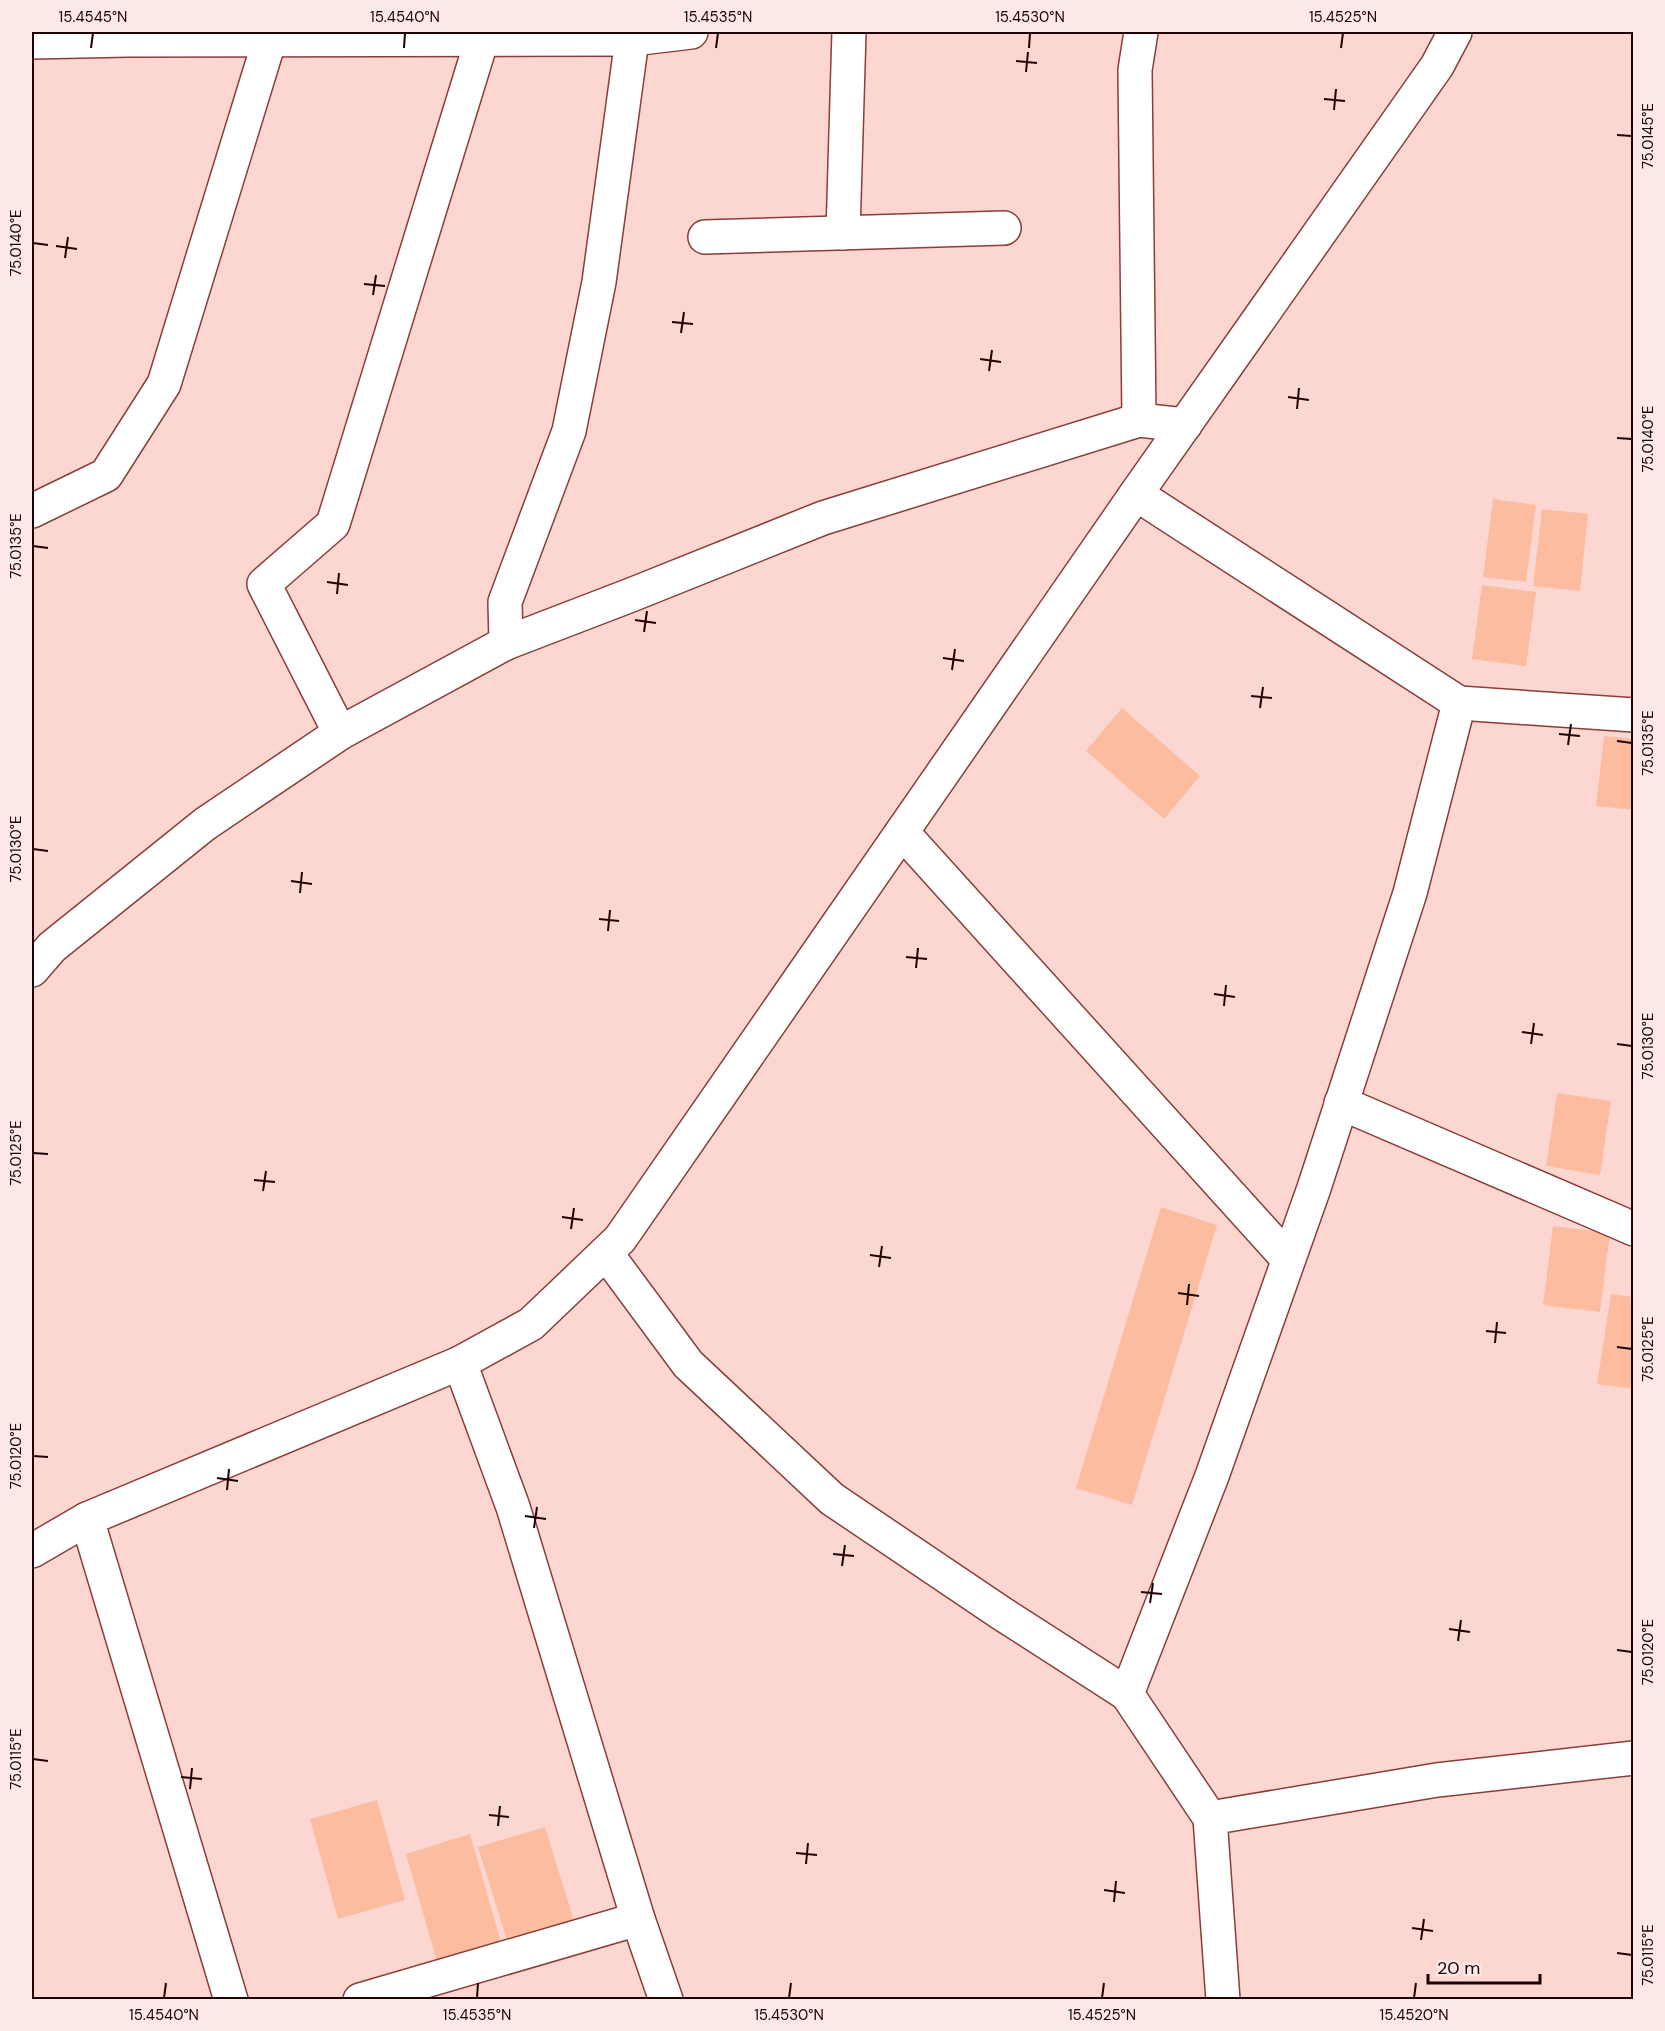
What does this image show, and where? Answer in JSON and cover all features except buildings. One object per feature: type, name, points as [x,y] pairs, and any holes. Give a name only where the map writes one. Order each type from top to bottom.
[{"type":"street","points":[[32,42],[129,36],[482,39],[691,32]]},
{"type":"street","points":[[843,233],[849,32]]},
{"type":"street","points":[[1139,420],[1135,70],[1141,32]]},
{"type":"street","points":[[32,1551],[87,1519],[460,1363],[531,1324],[606,1253],[627,1230],[1136,494],[1437,66],[1455,32]]},
{"type":"street","points":[[506,643],[505,602],[569,431],[598,282],[633,35]]},
{"type":"street","points":[[32,511],[106,475],[164,384],[271,36]]},
{"type":"street","points":[[340,732],[264,584],[333,524],[482,39]]},
{"type":"street","points":[[705,237],[1004,228]]},
{"type":"street","points":[[32,970],[52,948],[205,824],[340,732],[506,643],[631,596],[823,518],[1139,420],[1185,425]]},
{"type":"street","points":[[1136,494],[1459,703],[1634,715]]},
{"type":"street","points":[[1127,1694],[1212,1476],[1341,1103],[1410,893],[1459,703]]},
{"type":"street","points":[[902,832],[1288,1259]]},
{"type":"street","points":[[1341,1103],[1634,1229]]},
{"type":"street","points":[[606,1253],[688,1364],[832,1499],[1001,1613],[1127,1694],[1210,1818],[1223,2000]]},
{"type":"street","points":[[460,1363],[513,1507],[638,1918],[666,2000]]},
{"type":"street","points":[[87,1519],[231,2000]]},
{"type":"street","points":[[1210,1818],[1437,1780],[1634,1758]]},
{"type":"street","points":[[360,2000],[638,1918]]}]
